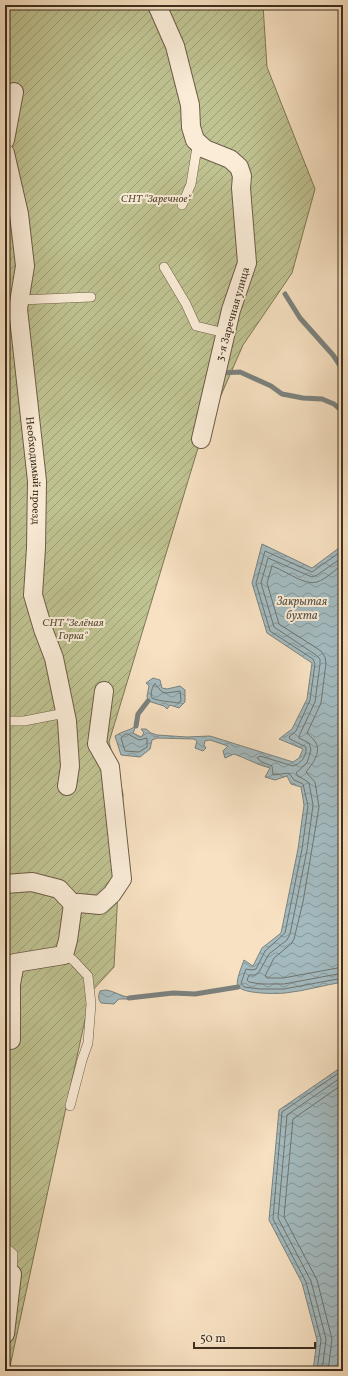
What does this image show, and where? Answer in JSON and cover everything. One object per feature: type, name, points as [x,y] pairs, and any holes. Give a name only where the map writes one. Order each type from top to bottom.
[{"type":"street","points":[[157,5],[175,46],[190,105],[191,128],[195,140]]},
{"type":"street","points":[[5,140],[14,92]]},
{"type":"street","name":"3-я Заречная улица","points":[[195,140],[205,149],[230,159],[239,167],[242,176],[241,188],[247,263],[231,310],[201,439]]},
{"type":"street","name":"Необходимый проезд","points":[[5,153],[19,214],[25,266],[14,306],[37,481],[36,548],[33,595],[43,629],[54,658],[67,721],[70,766],[67,786]]},
{"type":"street","points":[[73,904],[79,902],[100,905],[112,894],[122,879],[110,767],[97,744],[104,692]]},
{"type":"street","points":[[5,884],[32,882],[59,889],[73,904]]},
{"type":"street","points":[[11,1040],[11,984],[16,963],[64,955],[68,940],[73,904]]},
{"type":"street","points":[[5,1334],[12,1274]]},
{"type":"lane","points":[[182,206],[190,184],[197,147],[195,140]]},
{"type":"lane","points":[[164,267],[186,304],[196,326],[225,333]]},
{"type":"lane","points":[[14,306],[91,297]]},
{"type":"lane","points":[[5,721],[24,721],[65,713]]},
{"type":"lane","points":[[64,955],[73,960],[88,976],[91,1004],[88,1043],[70,1106]]},
{"type":"lane","points":[[5,1247],[13,1254],[12,1274]]},
{"type":"green space","name":"СНТ \"Заречное\"","points":[[5,5],[263,5],[267,67],[315,189],[292,273],[243,345],[198,448],[109,742],[123,794],[114,967],[91,992],[9,1371],[5,1371]]},
{"type":"water","name":"Закрытая бухта","points":[[262,544],[312,568],[343,545],[343,982],[300,991],[281,993],[246,991],[238,986],[237,981],[244,960],[253,966],[262,948],[281,933],[298,849],[304,805],[301,787],[291,784],[287,776],[275,780],[265,777],[270,768],[234,754],[225,758],[223,751],[228,746],[210,740],[205,741],[204,745],[206,748],[203,751],[195,748],[197,741],[194,739],[157,738],[152,740],[150,749],[140,757],[121,755],[115,736],[136,726],[133,733],[141,737],[144,733],[141,729],[146,729],[157,735],[187,737],[210,736],[293,762],[299,758],[303,749],[279,739],[292,729],[307,699],[312,663],[267,633],[252,583]]},
{"type":"water","points":[[153,678],[160,680],[162,688],[167,689],[180,686],[185,690],[185,702],[179,708],[170,705],[167,709],[164,706],[148,701],[147,696],[149,686],[146,683]]},
{"type":"water","points":[[106,990],[128,997],[129,999],[119,999],[114,1004],[101,1003],[99,1000],[100,991]]},
{"type":"water","points":[[343,1066],[343,1371],[313,1371],[317,1340],[302,1283],[269,1220],[279,1110]]},
{"type":"waterway","points":[[285,294],[300,318],[333,355],[343,370]]},
{"type":"waterway","points":[[221,373],[240,372],[271,386],[282,394],[303,398],[322,399],[334,404],[343,412]]},
{"type":"waterway","points":[[136,726],[138,714],[148,701]]},
{"type":"waterway","points":[[129,998],[173,993],[195,994],[238,987]]},
{"type":"park label","name":"СНТ \"Зелёная Горка\"","points":[[73,628]]}]
